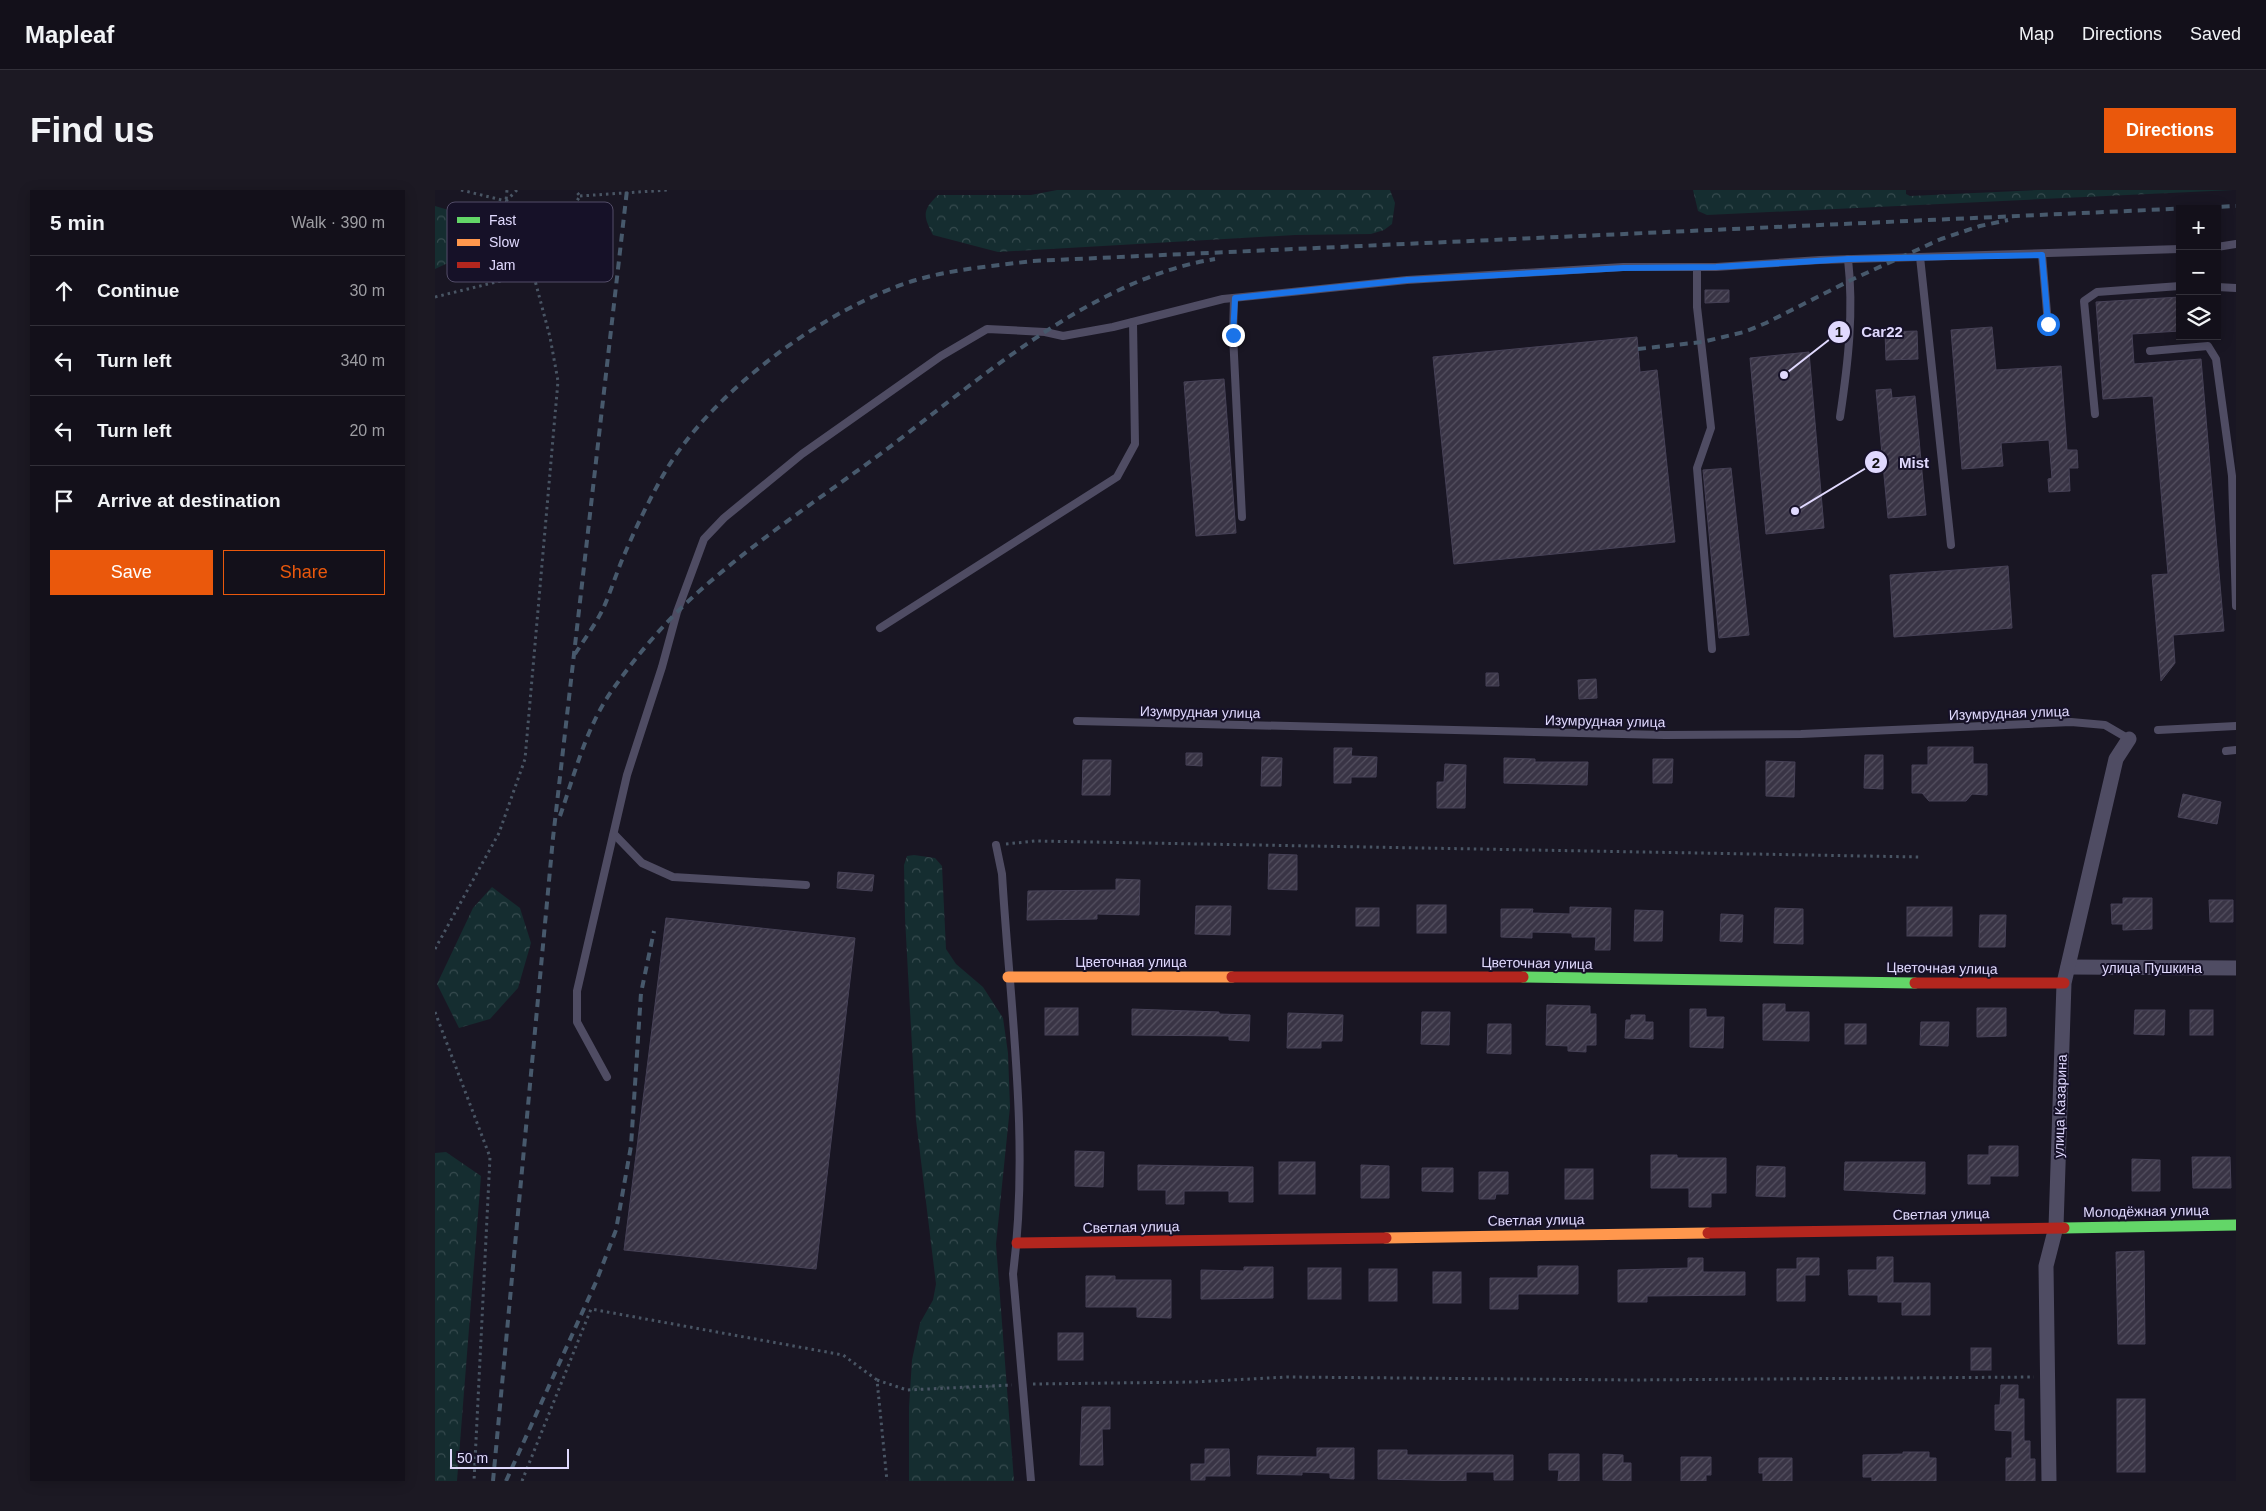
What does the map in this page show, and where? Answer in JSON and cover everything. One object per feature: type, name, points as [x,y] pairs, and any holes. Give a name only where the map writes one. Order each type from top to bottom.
[{"type":"street","name":"улица Казарина","points":[[2049,1481],[2046,1266],[2056,1227],[2064,982],[2117,759],[2129,739]]},
{"type":"street","name":"улица Пушкина","points":[[2068,967],[2236,968]]},
{"type":"street","name":"Цветочная улица","points":[[1008,977],[1489,977],[2018,984],[2064,982]]},
{"type":"street","name":"Молодёжная улица","points":[[2056,1227],[2236,1225]]},
{"type":"street","name":"Светлая улица","points":[[1017,1243],[2056,1227]]},
{"type":"lane","points":[[2221,246],[2236,244]]},
{"type":"lane","points":[[607,1077],[577,1022],[577,991],[627,775],[677,612],[704,539],[724,518],[810,448],[941,356],[987,329],[1045,332],[1063,336],[1235,298],[1407,280],[1623,268],[1697,267],[1848,259],[2042,255],[2176,249]]},
{"type":"lane","points":[[2042,255],[2048,324]]},
{"type":"lane","points":[[1920,257],[1951,545]]},
{"type":"lane","points":[[1840,417],[1847,372],[1852,295],[1848,259]]},
{"type":"lane","points":[[1697,267],[1697,308],[1711,428],[1697,468],[1712,649]]},
{"type":"lane","points":[[2095,414],[2084,301],[2097,292],[2176,286]]},
{"type":"lane","points":[[2221,286],[2236,288]]},
{"type":"lane","points":[[1235,298],[1233,335],[1242,517]]},
{"type":"lane","points":[[881,628],[1117,477],[1135,444],[1133,322]]},
{"type":"lane","points":[[2149,351],[2208,346],[2216,359],[2234,476],[2236,606]]},
{"type":"lane","name":"Изумрудная улица","points":[[1077,721],[1665,735],[1801,734],[2071,722],[2105,725],[2129,739]]},
{"type":"lane","points":[[2158,730],[2236,726]]},
{"type":"lane","points":[[2226,751],[2236,750]]},
{"type":"lane","points":[[614,834],[643,862],[673,877],[806,885]]},
{"type":"lane","points":[[996,845],[1002,874],[1008,977],[1019,1101],[1017,1243],[1013,1274],[1031,1481]]},
{"type":"path","points":[[461,190],[506,201]]},
{"type":"path","points":[[506,201],[507,190]]},
{"type":"path","points":[[506,201],[517,190]]},
{"type":"path","points":[[575,190],[580,196]]},
{"type":"path","points":[[580,196],[667,190]]},
{"type":"path","points":[[576,202],[580,196]]},
{"type":"path","points":[[435,298],[498,282]]},
{"type":"path","points":[[435,949],[499,833],[525,759],[558,381],[535,282]]},
{"type":"path","points":[[996,845],[1045,841],[1919,857]]},
{"type":"path","points":[[435,1012],[490,1157],[474,1481]]},
{"type":"path","points":[[522,1481],[591,1309],[843,1356],[877,1380],[907,1390],[1022,1384],[1194,1382],[1287,1377],[1633,1380],[2048,1377]]},
{"type":"path","points":[[877,1380],[887,1481]]},
{"type":"green space","points":[[1057,190],[1390,190],[1395,203],[1392,224],[1384,230],[1371,234],[1295,235],[998,252],[933,235],[927,223],[927,209],[938,195],[1031,195]]},
{"type":"green space","points":[[1693,190],[1906,190],[1906,194],[1910,196],[2038,190],[2233,190],[1707,215],[1698,211]]},
{"type":"green space","points":[[435,206],[447,210],[447,263],[435,269]]},
{"type":"green space","points":[[907,856],[935,858],[942,866],[946,949],[956,964],[983,987],[1003,1018],[1008,1053],[1010,1107],[996,1244],[1014,1481],[909,1481],[909,1407],[912,1360],[920,1323],[933,1300],[936,1284],[916,1120],[905,918],[904,865]]},
{"type":"green space","points":[[492,887],[520,908],[531,943],[518,988],[490,1019],[459,1028],[437,984],[473,908]]},
{"type":"green space","points":[[446,1152],[481,1176],[457,1481],[435,1481],[435,1153]]},
{"type":"building","points":[[1705,290],[1729,290],[1729,302],[1705,303]]},
{"type":"building","points":[[2176,297],[2176,331],[2132,334],[2134,364],[2201,359],[2224,631],[2173,635],[2175,663],[2161,681],[2152,575],[2168,574],[2153,396],[2103,399],[2096,302]]},
{"type":"building","points":[[1992,327],[1996,370],[2061,366],[2067,450],[2077,450],[2078,468],[2069,468],[2070,491],[2049,492],[2048,479],[2052,478],[2049,440],[2001,443],[2003,466],[1962,469],[1951,330]]},
{"type":"building","points":[[1917,331],[1918,359],[1886,360],[1885,332]]},
{"type":"building","points":[[1637,337],[1640,372],[1657,370],[1675,542],[1454,564],[1433,357]]},
{"type":"building","points":[[1809,352],[1824,528],[1766,534],[1750,358]]},
{"type":"building","points":[[1224,379],[1236,533],[1196,536],[1184,382]]},
{"type":"building","points":[[1891,389],[1892,398],[1915,396],[1926,515],[1888,518],[1876,390]]},
{"type":"building","points":[[1731,468],[1749,635],[1719,638],[1703,470]]},
{"type":"building","points":[[2008,566],[2012,628],[1894,637],[1890,575]]},
{"type":"building","points":[[1486,673],[1498,673],[1499,686],[1486,686]]},
{"type":"building","points":[[1596,679],[1597,698],[1579,699],[1578,680]]},
{"type":"building","points":[[1928,747],[1973,747],[1973,764],[1987,764],[1987,795],[1972,794],[1966,801],[1929,801],[1922,793],[1912,793],[1912,765],[1928,765]]},
{"type":"building","points":[[1334,748],[1352,748],[1351,756],[1377,757],[1376,777],[1351,777],[1351,783],[1334,783]]},
{"type":"building","points":[[1186,753],[1202,753],[1202,766],[1186,765]]},
{"type":"building","points":[[1865,755],[1883,755],[1883,789],[1864,788]]},
{"type":"building","points":[[1262,757],[1282,758],[1281,786],[1261,786]]},
{"type":"building","points":[[1504,758],[1535,759],[1535,762],[1588,762],[1587,785],[1504,783]]},
{"type":"building","points":[[1653,759],[1673,759],[1672,783],[1653,783]]},
{"type":"building","points":[[1083,760],[1111,760],[1110,795],[1082,795]]},
{"type":"building","points":[[1766,761],[1795,762],[1794,797],[1766,796]]},
{"type":"building","points":[[1445,764],[1466,765],[1465,808],[1437,808],[1437,782],[1444,782]]},
{"type":"building","points":[[2183,794],[2221,802],[2217,824],[2178,817]]},
{"type":"building","points":[[1269,854],[1297,855],[1297,890],[1268,889]]},
{"type":"building","points":[[838,872],[874,875],[872,891],[837,888]]},
{"type":"building","points":[[1116,879],[1140,880],[1139,915],[1097,914],[1097,919],[1027,920],[1028,891],[1116,890]]},
{"type":"building","points":[[2123,898],[2152,898],[2152,929],[2123,930],[2123,924],[2112,924],[2111,904],[2123,904]]},
{"type":"building","points":[[2209,900],[2233,900],[2233,922],[2210,922]]},
{"type":"building","points":[[1417,905],[1446,905],[1446,933],[1417,933]]},
{"type":"building","points":[[1196,906],[1231,906],[1230,935],[1195,934]]},
{"type":"building","points":[[1570,907],[1611,908],[1610,950],[1595,950],[1596,937],[1572,937],[1572,933],[1532,932],[1532,938],[1501,937],[1501,909],[1533,909],[1532,913],[1570,914]]},
{"type":"building","points":[[1907,907],[1952,907],[1952,936],[1907,936]]},
{"type":"building","points":[[1356,908],[1379,908],[1379,926],[1356,926]]},
{"type":"building","points":[[1775,908],[1803,909],[1803,944],[1774,943]]},
{"type":"building","points":[[1635,910],[1663,911],[1662,941],[1634,941]]},
{"type":"building","points":[[1721,914],[1743,915],[1742,942],[1720,941]]},
{"type":"building","points":[[1980,915],[2006,915],[2005,947],[1979,947]]},
{"type":"building","points":[[666,918],[855,938],[816,1269],[624,1250]]},
{"type":"building","points":[[1763,1004],[1785,1004],[1785,1012],[1809,1012],[1809,1041],[1763,1040]]},
{"type":"building","points":[[1547,1005],[1590,1006],[1590,1014],[1596,1014],[1596,1045],[1586,1045],[1586,1052],[1568,1051],[1568,1046],[1546,1045]]},
{"type":"building","points":[[1045,1008],[1078,1008],[1078,1035],[1045,1035]]},
{"type":"building","points":[[1977,1008],[2006,1008],[2006,1036],[1977,1037]]},
{"type":"building","points":[[1132,1009],[1250,1015],[1249,1041],[1229,1040],[1229,1036],[1132,1035]]},
{"type":"building","points":[[1690,1009],[1706,1009],[1706,1017],[1724,1017],[1723,1048],[1690,1047]]},
{"type":"building","points":[[2135,1010],[2165,1010],[2164,1035],[2134,1034]]},
{"type":"building","points":[[2190,1010],[2213,1010],[2213,1035],[2190,1035]]},
{"type":"building","points":[[1422,1012],[1450,1012],[1449,1045],[1421,1044]]},
{"type":"building","points":[[1288,1013],[1343,1015],[1342,1041],[1321,1041],[1321,1048],[1287,1048]]},
{"type":"building","points":[[1631,1015],[1645,1015],[1645,1022],[1653,1022],[1653,1039],[1625,1038],[1626,1020],[1631,1020]]},
{"type":"building","points":[[1921,1022],[1949,1022],[1948,1046],[1920,1045]]},
{"type":"building","points":[[1488,1024],[1511,1024],[1511,1054],[1487,1053]]},
{"type":"building","points":[[1845,1024],[1866,1024],[1866,1044],[1845,1044]]},
{"type":"building","points":[[1989,1146],[2018,1146],[2018,1176],[1990,1176],[1990,1184],[1968,1184],[1968,1155],[1989,1155]]},
{"type":"building","points":[[1075,1151],[1104,1152],[1103,1187],[1075,1186]]},
{"type":"building","points":[[1651,1155],[1677,1155],[1677,1158],[1726,1158],[1726,1193],[1711,1193],[1711,1207],[1689,1207],[1689,1188],[1651,1188]]},
{"type":"building","points":[[2192,1157],[2230,1157],[2231,1188],[2193,1188]]},
{"type":"building","points":[[2132,1159],[2160,1160],[2160,1191],[2132,1191]]},
{"type":"building","points":[[1279,1162],[1315,1162],[1315,1194],[1279,1194]]},
{"type":"building","points":[[1845,1162],[1925,1162],[1925,1194],[1844,1190]]},
{"type":"building","points":[[1138,1165],[1253,1167],[1253,1202],[1229,1202],[1229,1191],[1184,1191],[1184,1204],[1166,1204],[1166,1190],[1138,1190]]},
{"type":"building","points":[[1361,1165],[1389,1166],[1389,1198],[1361,1198]]},
{"type":"building","points":[[1757,1166],[1785,1167],[1785,1197],[1756,1196]]},
{"type":"building","points":[[1422,1168],[1453,1168],[1453,1192],[1422,1191]]},
{"type":"building","points":[[1565,1169],[1593,1169],[1593,1199],[1565,1199]]},
{"type":"building","points":[[1479,1172],[1508,1172],[1508,1194],[1496,1194],[1495,1199],[1479,1199]]},
{"type":"building","points":[[2144,1251],[2145,1344],[2118,1344],[2116,1252]]},
{"type":"building","points":[[1877,1257],[1893,1257],[1893,1283],[1930,1283],[1930,1315],[1902,1315],[1902,1302],[1878,1302],[1878,1295],[1849,1295],[1848,1270],[1877,1270]]},
{"type":"building","points":[[1688,1258],[1703,1258],[1703,1272],[1745,1272],[1745,1295],[1647,1296],[1647,1302],[1618,1302],[1618,1270],[1688,1268]]},
{"type":"building","points":[[1797,1258],[1819,1258],[1819,1275],[1805,1275],[1805,1301],[1777,1301],[1777,1269],[1797,1269]]},
{"type":"building","points":[[1538,1266],[1578,1266],[1578,1294],[1518,1294],[1518,1309],[1490,1309],[1490,1278],[1538,1278]]},
{"type":"building","points":[[1244,1267],[1273,1267],[1273,1298],[1201,1299],[1201,1270],[1244,1271]]},
{"type":"building","points":[[1308,1268],[1341,1268],[1341,1299],[1308,1299]]},
{"type":"building","points":[[1369,1269],[1397,1269],[1397,1301],[1369,1301]]},
{"type":"building","points":[[1433,1272],[1461,1272],[1461,1303],[1433,1303]]},
{"type":"building","points":[[1086,1276],[1115,1276],[1115,1280],[1171,1280],[1171,1318],[1137,1317],[1137,1307],[1086,1307]]},
{"type":"building","points":[[1058,1333],[1083,1333],[1083,1360],[1058,1360]]},
{"type":"building","points":[[1971,1348],[1991,1348],[1991,1370],[1971,1370]]},
{"type":"building","points":[[2001,1385],[2018,1385],[2018,1399],[2024,1399],[2024,1441],[2030,1441],[2030,1459],[2035,1459],[2035,1481],[2006,1481],[2006,1458],[2012,1458],[2012,1431],[1995,1430],[1995,1405],[2000,1405]]},
{"type":"building","points":[[2117,1399],[2145,1399],[2145,1472],[2117,1472]]},
{"type":"building","points":[[1082,1407],[1110,1407],[1110,1429],[1102,1429],[1103,1465],[1080,1465]]},
{"type":"building","points":[[1317,1448],[1354,1448],[1354,1479],[1330,1478],[1330,1473],[1302,1472],[1302,1475],[1257,1474],[1258,1456],[1317,1457]]},
{"type":"building","points":[[1205,1449],[1229,1449],[1230,1476],[1205,1476],[1205,1480],[1191,1480],[1191,1464],[1205,1464]]},
{"type":"building","points":[[1378,1450],[1407,1450],[1407,1455],[1513,1455],[1513,1480],[1494,1480],[1494,1472],[1466,1472],[1466,1481],[1378,1479]]},
{"type":"building","points":[[1903,1452],[1929,1452],[1929,1458],[1936,1458],[1936,1481],[1872,1481],[1872,1477],[1863,1477],[1863,1455],[1903,1454]]},
{"type":"building","points":[[1549,1454],[1579,1454],[1579,1481],[1558,1481],[1559,1470],[1549,1470]]},
{"type":"building","points":[[1603,1454],[1623,1455],[1623,1463],[1631,1463],[1631,1481],[1603,1480]]},
{"type":"building","points":[[1681,1457],[1711,1457],[1711,1475],[1706,1475],[1706,1481],[1681,1481]]},
{"type":"building","points":[[1759,1458],[1792,1458],[1792,1481],[1763,1481],[1763,1473],[1759,1473]]},
{"type":"railway","points":[[493,1481],[553,838],[627,190]]},
{"type":"railway","points":[[575,654],[603,609],[622,560],[659,482],[686,442],[712,412],[742,383],[810,331],[846,310],[882,293],[930,276],[959,270],[1032,261],[2236,206]]},
{"type":"railway","points":[[1638,349],[1702,342],[1744,332],[1941,239],[1980,226],[2008,220]]},
{"type":"railway","points":[[560,816],[588,735],[613,689],[653,638],[702,588],[778,528],[883,452],[998,364],[1039,336],[1081,310],[1125,287],[1169,270],[1215,259]]},
{"type":"railway","points":[[506,1481],[596,1282],[616,1230],[631,1146],[641,993],[654,931]]},
{"type":"traffic: fast","points":[[1523,977],[1915,983]]},
{"type":"traffic: fast","points":[[2064,1228],[2236,1225]]},
{"type":"traffic: slow","points":[[1008,977],[1232,977]]},
{"type":"traffic: slow","points":[[1386,1238],[1708,1233]]},
{"type":"traffic: jam","points":[[1232,977],[1523,977]]},
{"type":"traffic: jam","points":[[1915,983],[2064,983]]},
{"type":"traffic: jam","points":[[1708,1233],[2064,1228]]},
{"type":"traffic: jam","points":[[1017,1243],[1386,1238]]},
{"type":"place","name":"Car22","points":[[1784,375]]},
{"type":"place","name":"Mist","points":[[1795,511]]},
{"type":"route","points":[[1233,335],[1235,298],[1407,280],[1623,268],[1716,267],[1820,260],[2042,255],[2048,324]]}]
